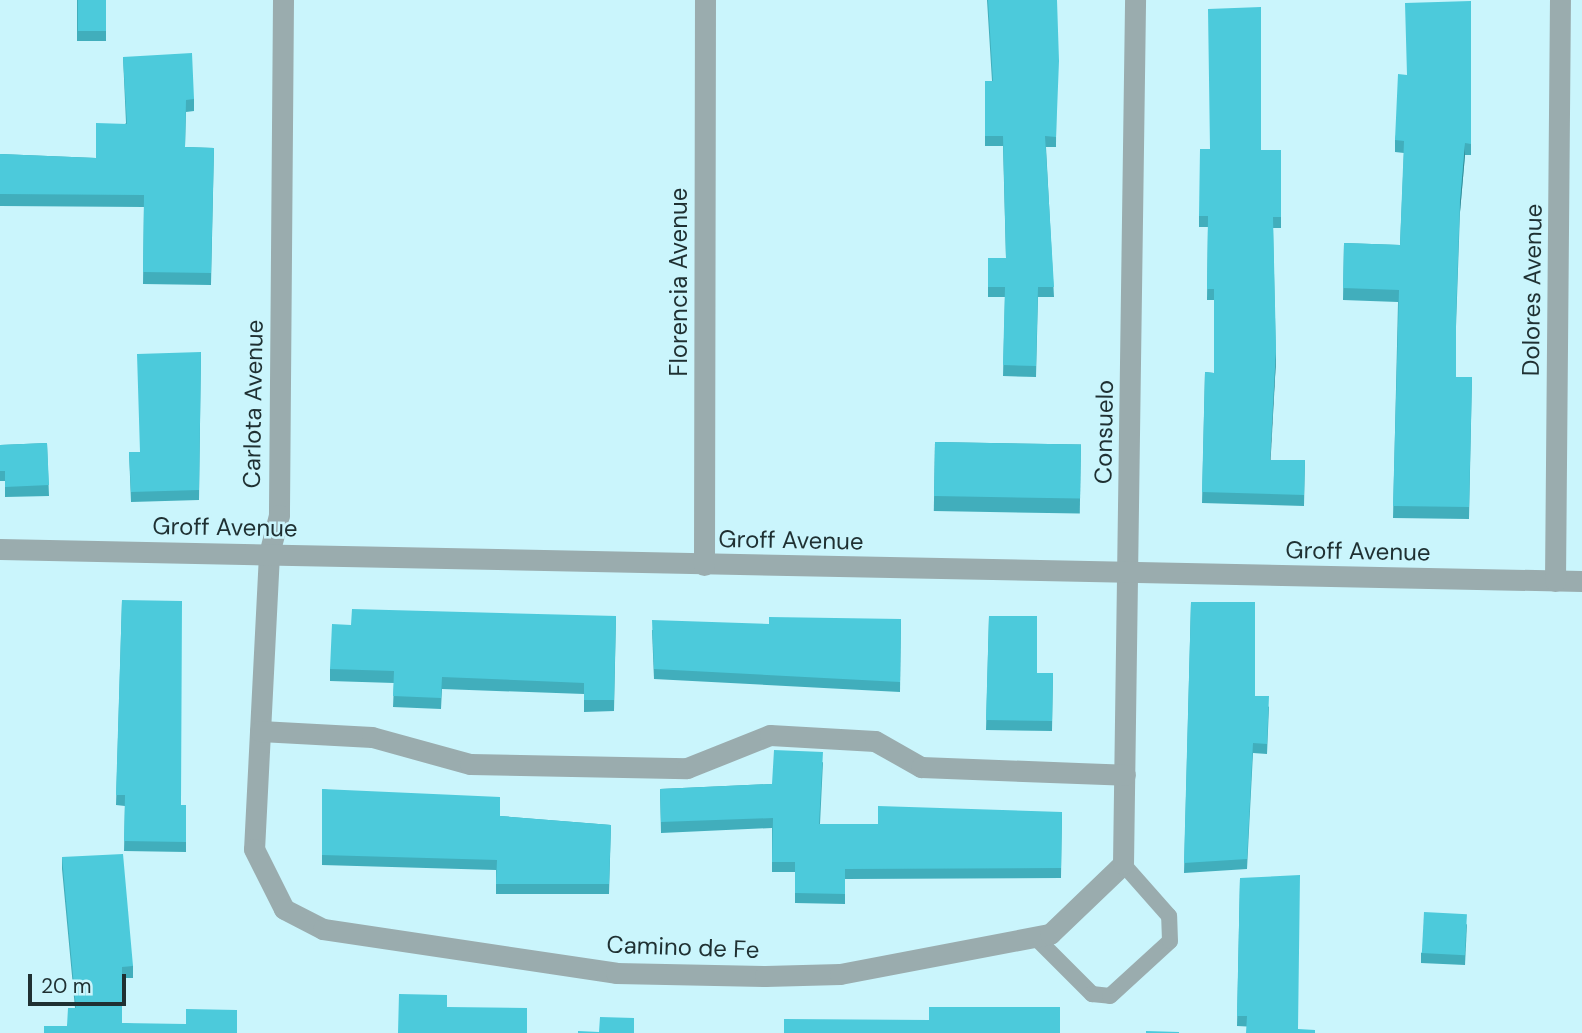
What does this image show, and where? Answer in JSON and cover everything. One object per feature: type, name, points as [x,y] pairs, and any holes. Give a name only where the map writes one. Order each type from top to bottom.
[{"type":"street","name":"Carlota Avenue","points":[[254,849],[269,554],[279,514],[283,0]]},
{"type":"street","name":"Florencia Avenue","points":[[704,565],[705,0]]},
{"type":"street","name":"Consuelo","points":[[1123,864],[1135,0]]},
{"type":"street","name":"Dolores Avenue","points":[[1555,580],[1560,0]]},
{"type":"street","name":"Groff Avenue","points":[[0,549],[1582,581]]},
{"type":"street","points":[[260,731],[372,737],[470,764],[687,768],[770,735],[875,741],[921,767],[1125,775]]},
{"type":"street","name":"Camino de Fe","points":[[254,849],[284,909],[323,929],[616,973],[840,974],[1050,934],[1123,864]]},
{"type":"lane","points":[[1035,937],[1092,994],[1110,996],[1170,941],[1169,916],[1123,864]]},
{"type":"building","points":[[78,0],[106,0],[106,31],[78,31]]},
{"type":"building","points":[[988,0],[1057,0],[1059,61],[1056,137],[1045,136],[1054,287],[1038,287],[1036,366],[1003,365],[1005,287],[988,287],[988,258],[1006,258],[1003,136],[985,136],[985,81],[993,81]]},
{"type":"building","points":[[1471,1],[1471,144],[1465,143],[1460,200],[1456,317],[1456,377],[1472,377],[1469,507],[1393,506],[1399,290],[1343,288],[1344,243],[1400,245],[1404,141],[1395,140],[1398,74],[1407,75],[1405,3]]},
{"type":"building","points":[[1261,7],[1261,150],[1281,150],[1281,217],[1273,217],[1276,349],[1270,460],[1305,460],[1304,495],[1202,492],[1205,372],[1214,373],[1214,289],[1207,289],[1208,216],[1199,216],[1200,149],[1210,149],[1208,9]]},
{"type":"building","points":[[192,53],[194,99],[186,100],[185,147],[214,148],[211,273],[143,272],[144,195],[0,194],[0,154],[96,158],[96,123],[127,124],[123,57]]},
{"type":"building","points":[[201,352],[199,490],[131,492],[129,452],[140,452],[137,354]]},
{"type":"building","points":[[935,442],[1081,445],[1080,499],[934,496]]},
{"type":"building","points":[[47,443],[49,485],[5,487],[5,471],[0,471],[0,445]]},
{"type":"building","points":[[122,600],[182,601],[181,805],[186,805],[186,842],[124,841],[125,795],[116,795]]},
{"type":"building","points":[[1191,602],[1255,602],[1255,696],[1269,696],[1267,744],[1253,743],[1247,859],[1184,863]]},
{"type":"building","points":[[352,609],[616,616],[614,700],[584,700],[584,683],[442,677],[441,698],[393,696],[394,671],[330,669],[332,624],[351,625]]},
{"type":"building","points":[[989,616],[1037,616],[1037,673],[1053,673],[1052,721],[986,720]]},
{"type":"building","points":[[769,617],[901,619],[900,682],[654,669],[652,620],[769,624]]},
{"type":"building","points":[[774,750],[823,752],[819,824],[878,824],[878,806],[1062,812],[1061,868],[845,869],[845,894],[795,893],[795,862],[772,862],[773,818],[661,822],[660,789],[772,784]]},
{"type":"building","points":[[322,789],[500,797],[500,816],[611,825],[609,884],[496,884],[497,860],[322,855]]},
{"type":"building","points":[[123,854],[133,966],[122,967],[122,1023],[186,1024],[186,1009],[237,1010],[237,1033],[44,1033],[44,1026],[67,1026],[68,1008],[76,1008],[62,857]]},
{"type":"building","points":[[1300,875],[1298,1029],[1315,1030],[1315,1033],[1246,1033],[1247,1016],[1237,1016],[1240,878]]},
{"type":"building","points":[[1424,912],[1467,914],[1465,955],[1422,953]]},
{"type":"building","points":[[399,994],[447,995],[447,1007],[527,1008],[527,1033],[398,1033]]},
{"type":"building","points":[[929,1007],[1060,1007],[1060,1033],[784,1033],[784,1019],[929,1020]]},
{"type":"building","points":[[600,1017],[634,1018],[634,1033],[578,1033],[599,1032]]},
{"type":"building","points":[[1179,1032],[1179,1033],[1146,1033]]}]
